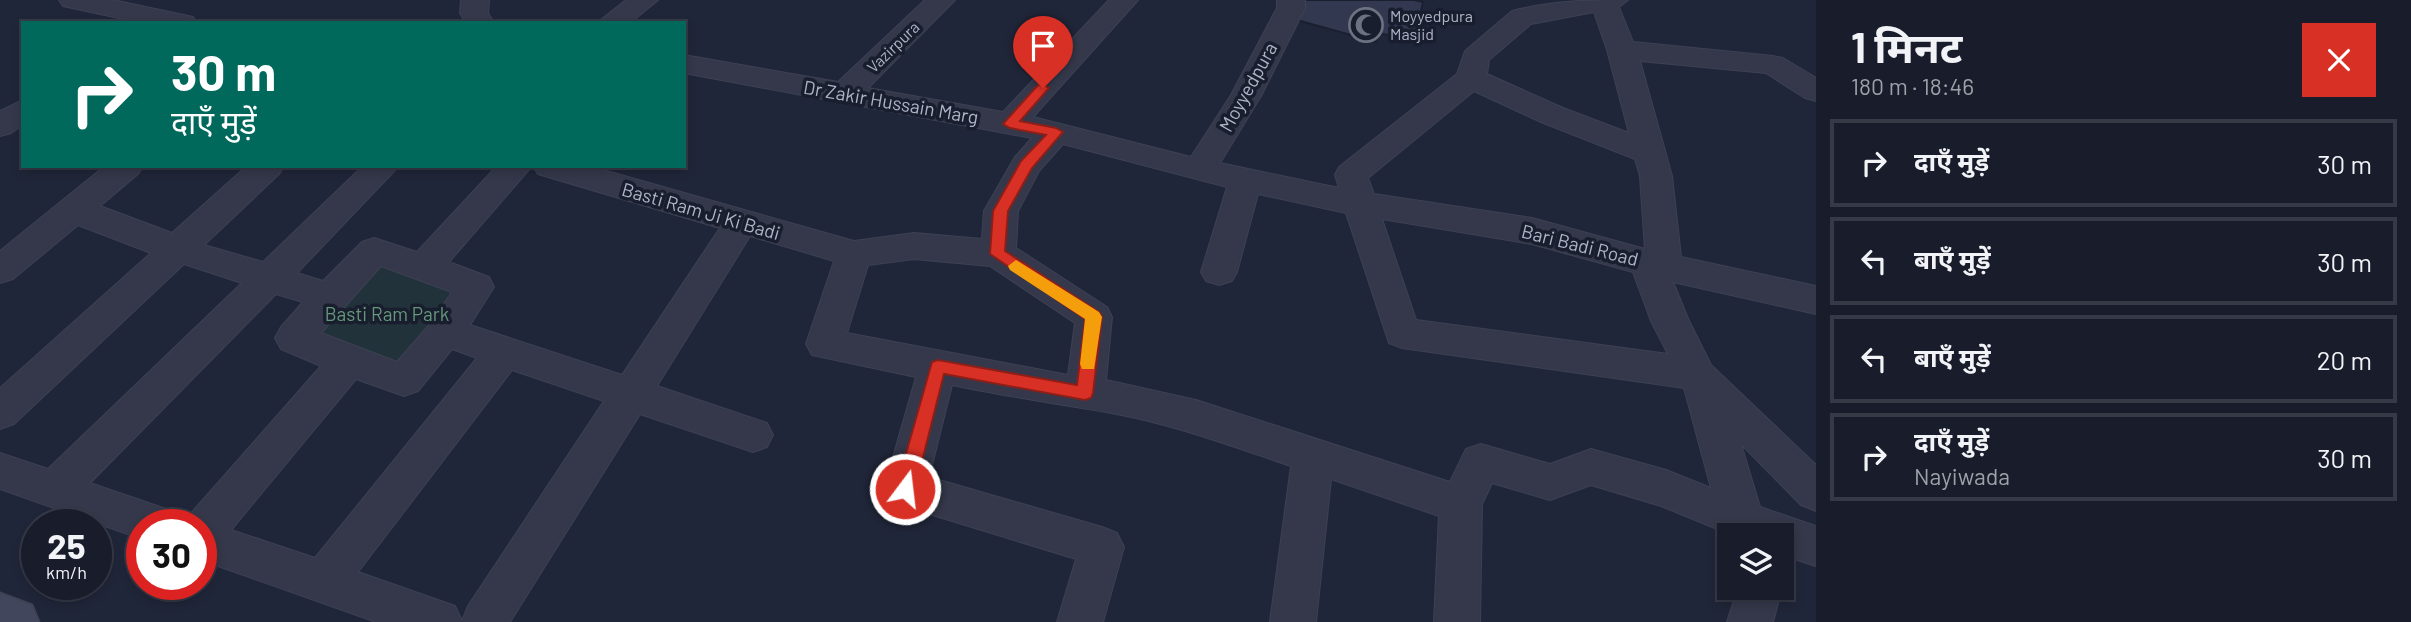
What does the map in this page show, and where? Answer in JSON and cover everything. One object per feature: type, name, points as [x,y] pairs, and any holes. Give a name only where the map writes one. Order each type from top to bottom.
[{"type":"main road","points":[[0,616],[15,622]]},
{"type":"street","points":[[73,0],[145,20]]},
{"type":"street","points":[[475,0],[474,13],[479,21]]},
{"type":"street","points":[[614,21],[644,0]]},
{"type":"street","name":"Vazirpura","points":[[845,93],[941,0]]},
{"type":"street","points":[[1010,124],[1124,0]]},
{"type":"street","name":"Moyyedpura","points":[[1199,170],[1246,96],[1291,8],[1291,0]]},
{"type":"street","points":[[1746,523],[1729,478],[1708,396],[1696,374],[1670,321],[1656,265],[1656,176],[1609,2],[1522,17],[1475,57],[1471,78],[1351,175],[1352,202],[1402,333],[1696,374],[1816,492]]},
{"type":"street","points":[[1622,50],[1773,65],[1816,91]]},
{"type":"street","name":"Dr Zakir Hussain Marg","points":[[686,64],[1056,132],[1199,170],[1352,202]]},
{"type":"street","points":[[1471,78],[1552,115],[1650,153]]},
{"type":"street","points":[[0,127],[21,111]]},
{"type":"street","points":[[998,254],[1001,211],[1026,165],[1056,132]]},
{"type":"street","points":[[0,270],[124,168]]},
{"type":"street","points":[[0,412],[266,168]]},
{"type":"street","points":[[54,490],[381,168]]},
{"type":"street","points":[[424,267],[514,168]]},
{"type":"street","name":"Basti Ram Ji Ki Badi","points":[[556,168],[854,254]]},
{"type":"street","points":[[1219,272],[1246,180]]},
{"type":"street","name":"Bari Badi Road","points":[[1352,202],[1532,231],[1656,265],[1816,300]]},
{"type":"street","points":[[72,209],[177,249],[330,297]]},
{"type":"street","points":[[484,622],[741,223]]},
{"type":"street","points":[[1085,393],[1094,317],[998,254],[914,246],[854,254],[825,344],[1085,393],[1196,417],[1461,505]]},
{"type":"street","points":[[374,251],[424,267],[476,287],[444,332],[404,380],[294,338],[374,251]]},
{"type":"street","points":[[444,332],[753,435]]},
{"type":"street","points":[[323,582],[504,352]]},
{"type":"street","points":[[217,514],[349,361]]},
{"type":"street","points":[[938,366],[905,489],[1102,547],[1080,622]]},
{"type":"street","points":[[1293,622],[1313,456]]},
{"type":"street","points":[[1457,622],[1461,505],[1481,462],[1550,482],[1591,467],[1667,489],[1738,523]]},
{"type":"street","points":[[0,471],[126,514]]},
{"type":"street","points":[[1794,540],[1816,545]]},
{"type":"street","points":[[217,546],[439,622]]},
{"type":"street","points":[[1750,622],[1756,600]]},
{"type":"green space","name":"Basti Ram Park","points":[[374,261],[464,290],[402,370],[308,336]]},
{"type":"building","name":"Moyyedpura Masjid","points":[[1289,0],[1423,2],[1415,40],[1377,33],[1376,42],[1286,17]]},
{"type":"slow traffic","points":[[1016,266],[1094,317],[1088,364]]},
{"type":"place","name":"Moyyedpura Masjid","points":[[1366,25]]},
{"type":"route","points":[[905,489],[938,366],[1085,393],[1094,317],[998,254],[1001,211],[1026,165],[1056,132],[1010,124],[1043,88]]}]
